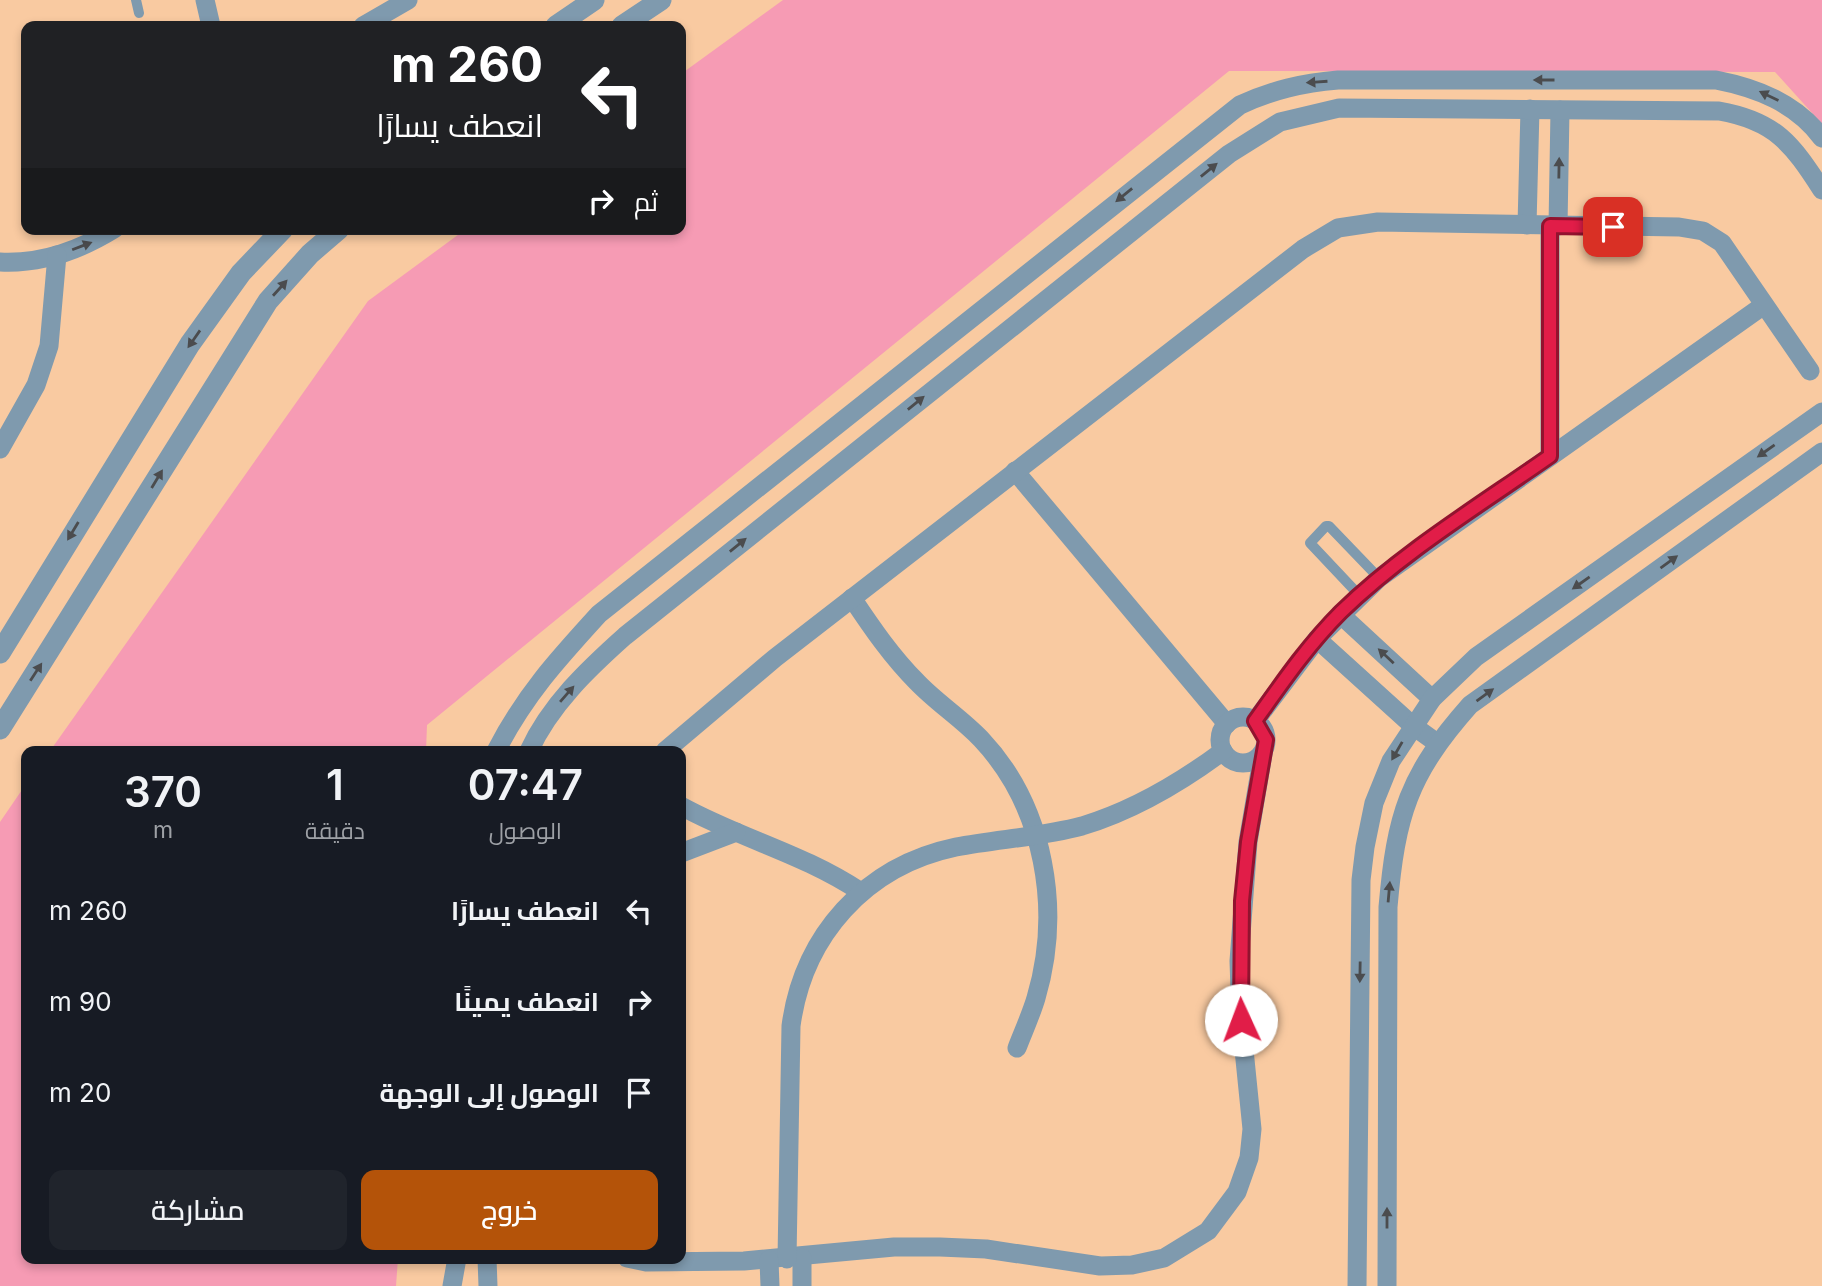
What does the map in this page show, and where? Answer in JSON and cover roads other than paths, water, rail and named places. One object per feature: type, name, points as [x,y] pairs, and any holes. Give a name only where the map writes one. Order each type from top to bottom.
[{"type":"street","points":[[205,0],[210,21]]},
{"type":"street","points":[[372,21],[408,0]]},
{"type":"street","points":[[563,21],[594,0]]},
{"type":"street","points":[[630,21],[661,0]]},
{"type":"street","points":[[499,746],[544,673],[599,614],[1212,124],[1240,105],[1282,88],[1338,80],[1716,80],[1746,86],[1773,97],[1798,113],[1822,138]]},
{"type":"street","points":[[532,746],[558,704],[589,668],[625,636],[1253,136],[1280,122],[1339,108],[1719,111],[1748,116],[1774,130],[1795,149],[1822,190]]},
{"type":"street","points":[[1527,225],[1530,109]]},
{"type":"street","points":[[1550,456],[1554,226],[1560,110]]},
{"type":"street","points":[[670,746],[696,722],[1016,471],[1326,234],[1351,225],[1378,222],[1679,227],[1703,231],[1722,243],[1810,371]]},
{"type":"street","points":[[0,262],[57,255],[101,235]]},
{"type":"street","points":[[2,646],[190,344],[241,274],[278,235]]},
{"type":"street","points":[[0,729],[268,301],[310,254],[333,235]]},
{"type":"street","points":[[0,449],[36,385],[49,346],[57,255]]},
{"type":"street","points":[[1255,721],[1317,639],[1379,578],[1764,305]]},
{"type":"street","points":[[1357,1286],[1362,869],[1374,803],[1391,761],[1432,699],[1476,657],[1822,412]]},
{"type":"street","points":[[1387,1286],[1388,907],[1393,852],[1402,811],[1419,772],[1437,743],[1470,705],[1822,452]]},
{"type":"street","points":[[1016,471],[1227,724]]},
{"type":"street","points":[[852,598],[899,664],[995,754],[1009,775],[1038,836],[1047,890],[1046,944],[1036,998],[1017,1048]]},
{"type":"street","points":[[1340,614],[1432,699]]},
{"type":"street","points":[[1317,639],[1412,726],[1437,743]]},
{"type":"street","points":[[686,1261],[786,1259],[894,1247],[940,1247],[986,1249],[1100,1266],[1132,1265],[1164,1258],[1193,1243],[1221,1217],[1242,1183],[1252,1129],[1245,1075],[1239,961],[1248,842],[1264,754],[1264,732],[1255,721],[1240,718],[1227,724],[1221,737],[1223,751],[1228,758],[1242,763],[1264,754]]},
{"type":"street","points":[[770,1286],[786,1259],[791,1027],[794,1004],[803,973],[818,943],[844,907],[881,877],[926,855],[956,847],[1038,836],[1083,825],[1128,809],[1189,776],[1223,751]]},
{"type":"street","points":[[686,808],[736,832],[793,853],[861,892]]},
{"type":"street","points":[[686,851],[736,832]]},
{"type":"street","points":[[786,1259],[802,1286]]},
{"type":"street","points":[[452,1286],[456,1264]]},
{"type":"street","points":[[487,1264],[488,1286]]},
{"type":"lane","points":[[136,0],[139,13]]},
{"type":"lane","points":[[1359,595],[1311,545],[1310,541],[1326,526],[1379,578]]}]
